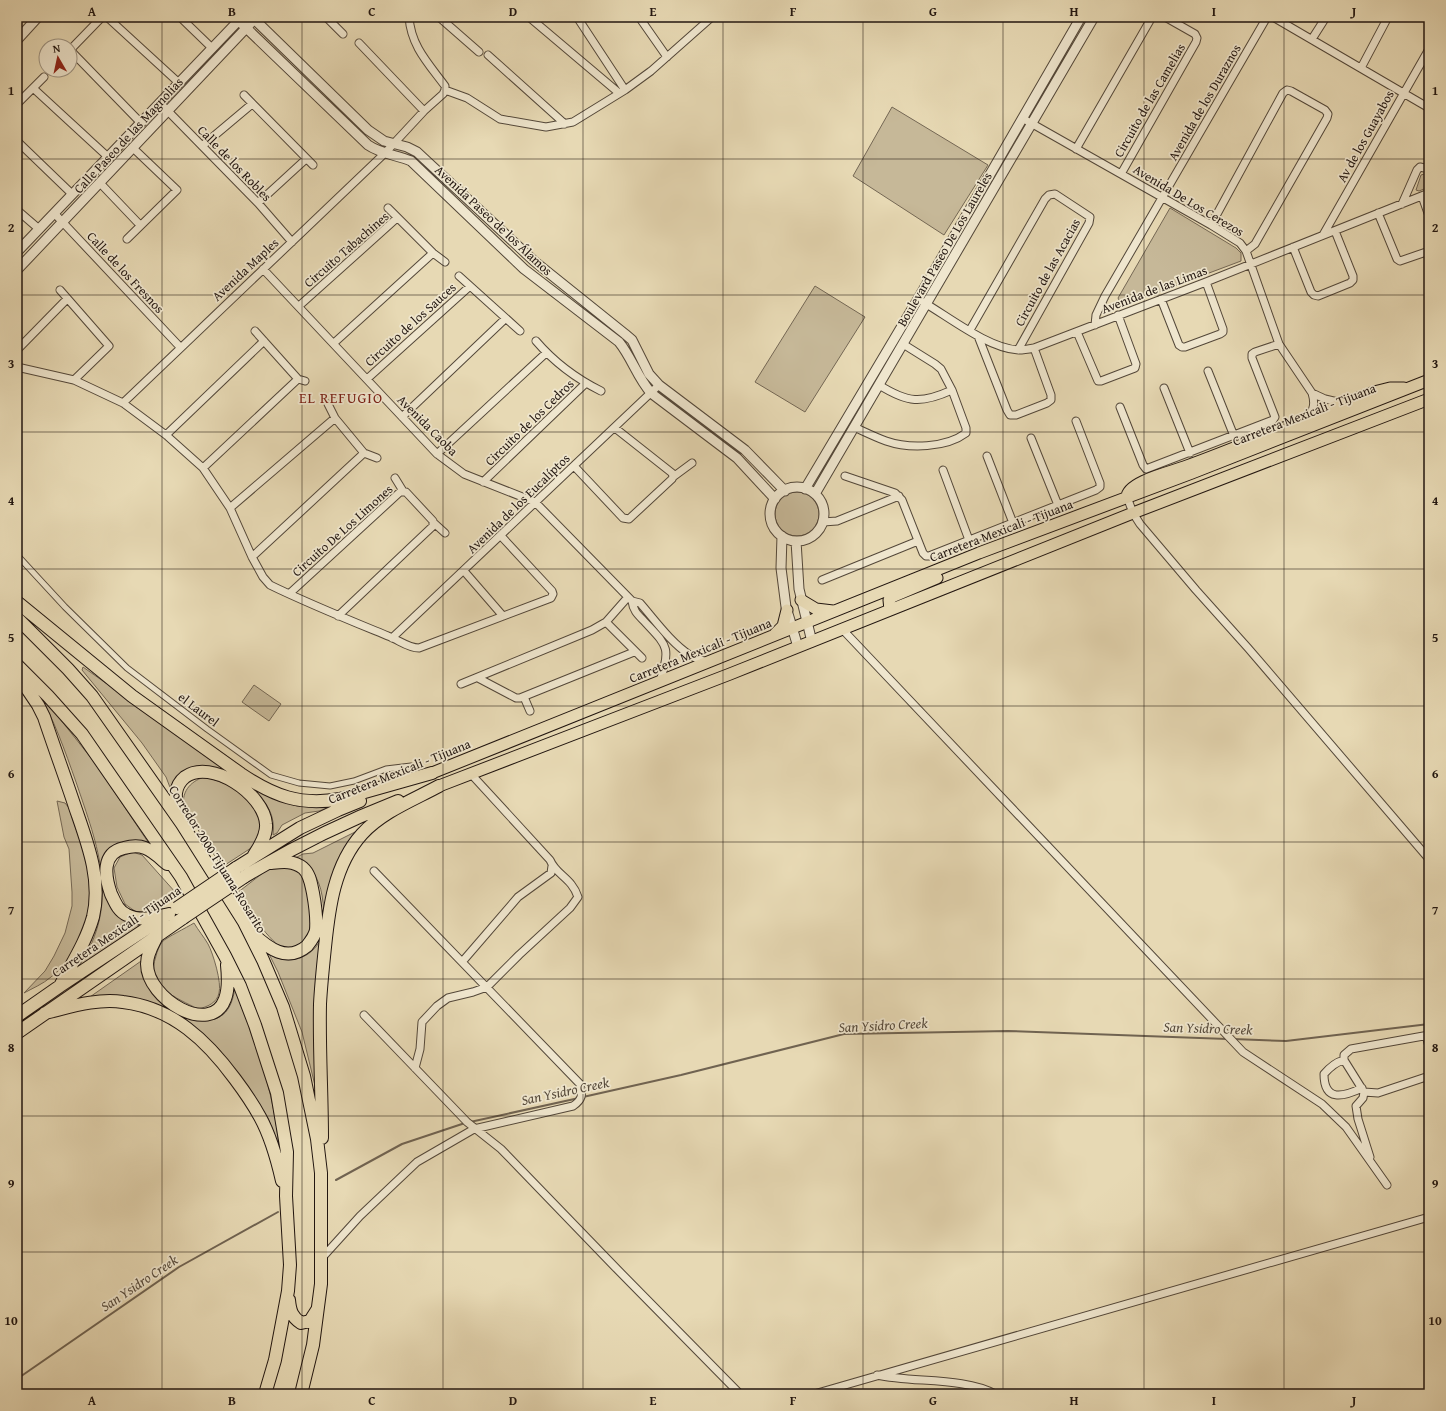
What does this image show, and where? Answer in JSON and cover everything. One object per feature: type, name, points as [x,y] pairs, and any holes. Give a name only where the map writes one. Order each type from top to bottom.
[{"type":"highway","points":[[17,602],[132,696],[241,774],[277,795],[306,801],[329,801],[432,773]]},
{"type":"highway","name":"Corredor 2000 Tijuana-Rosarito","points":[[17,618],[68,669],[92,696],[182,824],[248,930],[283,1006],[304,1076],[317,1139],[321,1173],[321,1284],[313,1345],[301,1394]]},
{"type":"highway","points":[[42,643],[86,658]]},
{"type":"highway","points":[[17,665],[48,696],[82,734],[181,877],[240,986],[254,1024],[277,1093],[287,1152],[286,1196],[290,1264],[288,1291],[276,1360],[265,1394]]},
{"type":"highway","points":[[17,674],[38,705],[44,717],[88,844],[94,871],[95,892],[93,916],[83,944],[60,986]]},
{"type":"highway","points":[[182,824],[176,798],[178,786],[181,781],[193,773],[200,771],[217,774],[244,789],[252,796],[262,810],[266,824],[265,831],[261,844],[253,856]]},
{"type":"highway","name":"Carretera Mexicali - Tijuana","points":[[240,872],[253,856],[300,828],[338,810],[432,773]]},
{"type":"highway","points":[[321,1173],[320,1004],[327,924],[335,884],[346,857],[366,830],[385,816],[439,786]]},
{"type":"highway","name":"Carretera Mexicali - Tijuana","points":[[17,1016],[60,986],[240,872],[267,863],[308,840],[345,823],[439,786]]},
{"type":"highway","points":[[176,913],[152,918],[141,918],[133,917],[122,912],[115,902],[110,889],[106,865],[113,853],[120,849],[136,846],[143,847],[150,850],[181,877]]},
{"type":"highway","points":[[248,930],[269,948],[283,953],[295,953],[301,950],[310,942],[316,931],[314,898],[311,882],[304,869],[291,862],[267,863]]},
{"type":"highway","name":"Carretera Mexicali - Tijuana","points":[[17,1033],[158,936],[176,913]]},
{"type":"highway","points":[[158,936],[150,949],[148,956],[147,963],[149,978],[164,998],[191,1013],[199,1015],[213,1013],[222,1005],[225,999],[227,987],[225,956]]},
{"type":"highway","points":[[45,1013],[95,1002],[123,1002],[138,1004],[167,1015],[192,1030],[212,1050],[229,1071],[248,1097],[260,1118],[275,1154],[286,1196]]},
{"type":"highway","points":[[288,1291],[290,1310],[294,1318],[301,1323],[310,1321],[318,1309]]},
{"type":"main road","name":"Carretera Mexicali - Tijuana","points":[[432,773],[947,566],[1429,380]]},
{"type":"main road","points":[[1127,497],[1127,493],[1130,489],[1142,482],[1189,465],[1344,403],[1383,389],[1410,388]]},
{"type":"main road","name":"Carretera Mexicali - Tijuana","points":[[439,786],[798,648],[1133,513],[1429,399]]},
{"type":"main road","points":[[890,610],[889,600],[892,597],[940,576],[945,571],[947,566]]},
{"type":"main road","points":[[801,600],[816,609],[835,612]]},
{"type":"main road","points":[[772,636],[783,626],[787,610]]},
{"type":"street","points":[[17,40],[38,17]]},
{"type":"street","points":[[78,42],[102,17]]},
{"type":"street","points":[[107,17],[178,83]]},
{"type":"street","points":[[180,17],[212,48]]},
{"type":"street","points":[[326,17],[343,34]]},
{"type":"street","points":[[409,17],[410,28],[415,44],[444,86],[445,90],[467,98],[500,119],[546,127],[573,122],[622,91],[651,71],[712,17]]},
{"type":"street","points":[[440,17],[479,52]]},
{"type":"street","points":[[529,17],[622,91]]},
{"type":"street","points":[[577,17],[622,91]]},
{"type":"street","points":[[639,17],[667,57]]},
{"type":"street","name":"Boulevard Paseo De Los Laureles","points":[[805,489],[918,299],[1081,17]]},
{"type":"street","name":"Boulevard Paseo De Los Laureles","points":[[815,494],[1094,17]]},
{"type":"street","points":[[1076,149],[1152,17]]},
{"type":"street","name":"Circuito de las Camelias","points":[[1121,174],[1196,42],[1197,38],[1195,34],[1165,17]]},
{"type":"street","name":"Avenida de los Duraznos","points":[[1095,325],[1096,315],[1105,296],[1267,17]]},
{"type":"street","points":[[1273,17],[1429,108]]},
{"type":"street","points":[[1312,39],[1326,17]]},
{"type":"street","points":[[1361,68],[1388,17]]},
{"type":"street","name":"Calle Paseo de las Magnolias","points":[[17,270],[100,184],[254,18]]},
{"type":"street","name":"Avenida Paseo de los Álamos","points":[[254,18],[368,130],[384,141],[394,143],[417,152],[534,261],[632,340],[649,374],[659,385],[746,450],[785,491]]},
{"type":"street","name":"Calle Paseo de las Magnolias","points":[[17,252],[241,19]]},
{"type":"street","name":"Avenida Paseo de los Álamos","points":[[241,19],[246,28],[368,145],[385,153],[399,156],[411,161],[524,269],[618,342],[625,350],[643,384],[651,393],[737,458],[775,499]]},
{"type":"street","points":[[359,43],[424,111]]},
{"type":"street","name":"Av de los Guayabos","points":[[1323,235],[1429,49]]},
{"type":"street","points":[[488,55],[566,124]]},
{"type":"street","points":[[78,58],[141,123]]},
{"type":"street","points":[[17,104],[43,78]]},
{"type":"street","points":[[33,88],[108,157]]},
{"type":"street","name":"Avenida Maples","points":[[123,403],[385,153],[424,111],[443,94],[445,90]]},
{"type":"street","points":[[1211,225],[1283,93],[1287,90],[1291,91],[1325,110],[1328,114],[1328,118],[1255,244],[1246,251]]},
{"type":"street","points":[[244,95],[312,165]]},
{"type":"street","name":"Calle de los Robles","points":[[160,103],[258,203],[292,242]]},
{"type":"street","points":[[202,146],[252,104]]},
{"type":"street","name":"Avenida De Los Cerezos","points":[[1022,118],[1240,243],[1246,251],[1279,344],[1312,393]]},
{"type":"street","points":[[17,140],[72,194]]},
{"type":"street","points":[[127,239],[177,190],[133,148]]},
{"type":"street","points":[[258,203],[306,159]]},
{"type":"street","points":[[1402,204],[1417,170],[1420,167],[1429,168]]},
{"type":"street","points":[[100,184],[140,225]]},
{"type":"street","name":"Circuito de las Acacias","points":[[970,330],[1045,199],[1049,195],[1055,194],[1090,217],[1089,223],[1018,350]]},
{"type":"street","points":[[1425,194],[1429,216]]},
{"type":"street","name":"Avenida de las Limas","points":[[918,299],[978,336],[994,344],[1018,350],[1034,348],[1206,282],[1425,194]]},
{"type":"street","points":[[388,208],[397,218]]},
{"type":"street","points":[[17,210],[39,229]]},
{"type":"street","name":"Calle de los Fresnos","points":[[54,213],[180,347]]},
{"type":"street","points":[[1378,213],[1397,259],[1400,261],[1429,251]]},
{"type":"street","name":"Circuito Tabachines","points":[[299,306],[397,218],[432,253],[445,262]]},
{"type":"street","points":[[1293,247],[1311,292],[1318,296],[1353,280],[1353,276],[1335,231]]},
{"type":"street","points":[[334,343],[432,253]]},
{"type":"street","name":"Avenida Caoba","points":[[263,269],[437,454],[464,474],[535,502],[630,599]]},
{"type":"street","points":[[459,276],[469,286]]},
{"type":"street","points":[[1161,299],[1179,345],[1182,347],[1220,334],[1223,332],[1223,329],[1206,282]]},
{"type":"street","name":"Circuito de los Sauces","points":[[367,379],[469,286],[520,331]]},
{"type":"street","points":[[60,290],[109,346],[74,380]]},
{"type":"street","points":[[17,350],[67,299]]},
{"type":"street","points":[[1077,332],[1096,380],[1101,381],[1135,368],[1136,364],[1118,315]]},
{"type":"street","points":[[402,417],[505,319]]},
{"type":"street","points":[[203,468],[302,380],[255,331]]},
{"type":"street","points":[[978,336],[1010,415],[1016,415],[1051,400],[1051,395],[1034,348]]},
{"type":"street","points":[[166,435],[264,341]]},
{"type":"street","name":"Circuito de los Cedros","points":[[483,482],[586,383],[546,353],[536,341]]},
{"type":"street","points":[[854,427],[887,442],[915,447],[943,444],[962,437],[966,433],[966,428],[952,390],[941,369],[903,344]]},
{"type":"street","points":[[1120,407],[1143,466],[1146,470],[1234,436],[1273,420],[1275,417],[1252,358],[1252,354],[1279,344]]},
{"type":"street","points":[[437,454],[546,353]]},
{"type":"street","points":[[17,367],[74,380],[123,403],[166,435],[203,468],[230,508],[252,557],[263,577],[270,585],[412,648],[419,648],[551,598],[553,594],[552,591],[501,536]]},
{"type":"street","points":[[1208,371],[1234,436]]},
{"type":"street","points":[[586,383],[601,391]]},
{"type":"street","name":"Avenida de los Eucalíptos","points":[[392,638],[659,385]]},
{"type":"street","points":[[879,385],[895,395],[908,400],[935,397],[952,390]]},
{"type":"street","points":[[1164,388],[1190,453]]},
{"type":"street","points":[[1312,393],[1325,399],[1344,403]]},
{"type":"street","points":[[1308,418],[1314,406],[1312,393]]},
{"type":"street","points":[[328,404],[335,418],[364,453],[377,458]]},
{"type":"street","points":[[230,508],[335,418]]},
{"type":"street","points":[[845,476],[895,493],[899,496],[902,500],[923,553],[926,556],[1013,523],[1096,490],[1100,487],[1100,483],[1076,421]]},
{"type":"street","points":[[615,428],[672,473],[673,477]]},
{"type":"street","points":[[1030,438],[1058,505]]},
{"type":"street","points":[[252,557],[364,453]]},
{"type":"street","points":[[987,456],[1013,523]]},
{"type":"street","points":[[574,466],[623,518],[629,519],[673,477],[692,463]]},
{"type":"street","points":[[943,470],[969,540]]},
{"type":"street","points":[[395,478],[403,491]]},
{"type":"street","points":[[795,488],[805,489],[815,494],[820,500],[824,514],[823,522],[820,529],[810,538],[796,541],[788,540],[776,531],[772,523],[770,515],[772,507],[775,499],[785,491],[795,488]]},
{"type":"street","name":"Circuito De Los Limones","points":[[289,594],[400,492],[406,492],[445,533]]},
{"type":"street","points":[[823,522],[837,521],[899,496]]},
{"type":"street","points":[[1127,497],[1133,513],[1140,524],[1429,859]]},
{"type":"street","points":[[338,616],[433,526],[434,523]]},
{"type":"street","points":[[782,536],[781,568],[787,610],[798,648]]},
{"type":"street","points":[[796,541],[801,600],[812,642]]},
{"type":"street","points":[[822,580],[918,541]]},
{"type":"street","name":"el Laurel","points":[[17,555],[65,607],[128,668],[207,729],[271,775],[299,783],[330,786],[354,781],[386,769],[411,766]]},
{"type":"street","points":[[464,571],[503,616]]},
{"type":"street","points":[[461,684],[592,630],[606,622],[630,599]]},
{"type":"street","points":[[630,599],[640,603],[673,640],[689,655],[707,662]]},
{"type":"street","points":[[630,599],[633,609],[664,642],[666,650],[665,666],[660,681]]},
{"type":"street","points":[[606,622],[634,652],[642,658]]},
{"type":"street","points":[[843,630],[1243,1052],[1322,1104],[1346,1127],[1387,1185]]},
{"type":"street","points":[[478,678],[516,698],[524,697],[634,652]]},
{"type":"street","points":[[524,697],[530,711]]},
{"type":"street","points":[[415,1068],[420,1049],[422,1022],[437,1006],[448,998],[487,987],[519,954],[570,908],[578,897],[575,889],[565,877],[552,866],[550,860],[471,774]]},
{"type":"street","points":[[462,962],[518,897],[550,873],[552,866]]},
{"type":"street","points":[[321,1259],[360,1216],[417,1162],[474,1128],[573,1106],[580,1101],[582,1092],[580,1084],[374,871]]},
{"type":"street","points":[[364,1015],[474,1128],[501,1149],[740,1394]]},
{"type":"street","points":[[1373,1164],[1358,1119],[1356,1106],[1363,1098],[1363,1090],[1344,1060],[1344,1055],[1351,1049],[1428,1035],[1429,1047]]},
{"type":"street","points":[[1344,1060],[1338,1061],[1328,1068],[1324,1074],[1324,1083],[1327,1090],[1332,1094],[1339,1096],[1363,1090],[1378,1093],[1429,1076]]},
{"type":"street","points":[[814,1394],[1429,1217]]},
{"type":"street","points":[[876,1375],[891,1378],[946,1382],[970,1386],[995,1394]]},
{"type":"shaded area","points":[[892,107],[988,165],[944,235],[853,176]]},
{"type":"shaded area","points":[[1424,174],[1429,176],[1429,187],[1419,191],[1416,190],[1421,175]]},
{"type":"shaded area","points":[[1170,208],[1236,248],[1241,253],[1241,261],[1124,305],[1118,298]]},
{"type":"shaded area","points":[[815,286],[865,317],[805,412],[755,382]]},
{"type":"shaded area","points":[[797,492],[809,496],[815,502],[819,514],[815,526],[809,532],[797,536],[785,532],[779,526],[775,514],[779,502],[785,496]]},
{"type":"shaded area","points":[[83,667],[253,787],[269,796],[297,806],[327,808],[305,813],[282,825],[277,833],[273,835],[273,822],[270,810],[263,801],[245,786],[212,769],[171,790],[166,777],[142,743],[82,670]]},
{"type":"shaded area","points":[[254,685],[281,704],[269,721],[242,702]]},
{"type":"shaded area","points":[[37,690],[95,763],[150,845],[113,851],[112,901],[142,924],[79,966],[92,943],[99,920],[102,897],[102,875],[92,829],[76,782],[54,724]]},
{"type":"shaded area","points":[[204,777],[232,787],[244,796],[255,810],[262,826],[256,843],[251,848],[222,867],[184,808],[183,803],[185,793],[190,785]]},
{"type":"shaded area","points":[[57,801],[65,803],[69,808],[89,869],[91,898],[84,929],[71,956],[62,968],[45,982],[24,993],[45,971],[54,956],[65,933],[72,906],[69,849],[64,837]]},
{"type":"shaded area","points":[[369,825],[332,886],[318,1098],[302,1032],[278,972],[269,954],[284,960],[291,960],[305,956],[317,946],[323,934],[324,912],[321,889],[314,873],[305,862],[295,858],[303,854],[313,853]]},
{"type":"shaded area","points":[[132,852],[142,855],[176,893],[159,909],[149,912],[136,912],[125,904],[117,887],[114,868],[120,857]]},
{"type":"shaded area","points":[[288,868],[299,872],[305,881],[309,896],[311,924],[309,938],[297,946],[284,948],[279,946],[266,933],[237,893],[268,869]]},
{"type":"shaded area","points":[[194,923],[210,948],[220,988],[218,996],[214,1002],[208,1006],[198,1009],[173,996],[165,990],[155,976],[154,967],[157,953],[162,942]]},
{"type":"shaded area","points":[[144,959],[142,972],[145,979],[197,1020],[212,1019],[224,1014],[231,1004],[235,988],[263,1066],[273,1106],[279,1147],[268,1118],[241,1077],[218,1048],[197,1030],[183,1021],[87,999]]},
{"type":"waterway","name":"San Ysidro Creek","points":[[1233,1039],[1286,1041],[1429,1024]]},
{"type":"waterway","name":"San Ysidro Creek","points":[[583,1097],[681,1075],[844,1034],[1008,1031],[1227,1039]]},
{"type":"waterway","name":"San Ysidro Creek","points":[[470,1122],[579,1098]]},
{"type":"waterway","name":"San Ysidro Creek","points":[[336,1180],[402,1144],[465,1123]]},
{"type":"waterway","name":"San Ysidro Creek","points":[[17,1379],[179,1267],[278,1212]]},
{"type":"district","name":"EL REFUGIO","points":[[341,398]]}]
